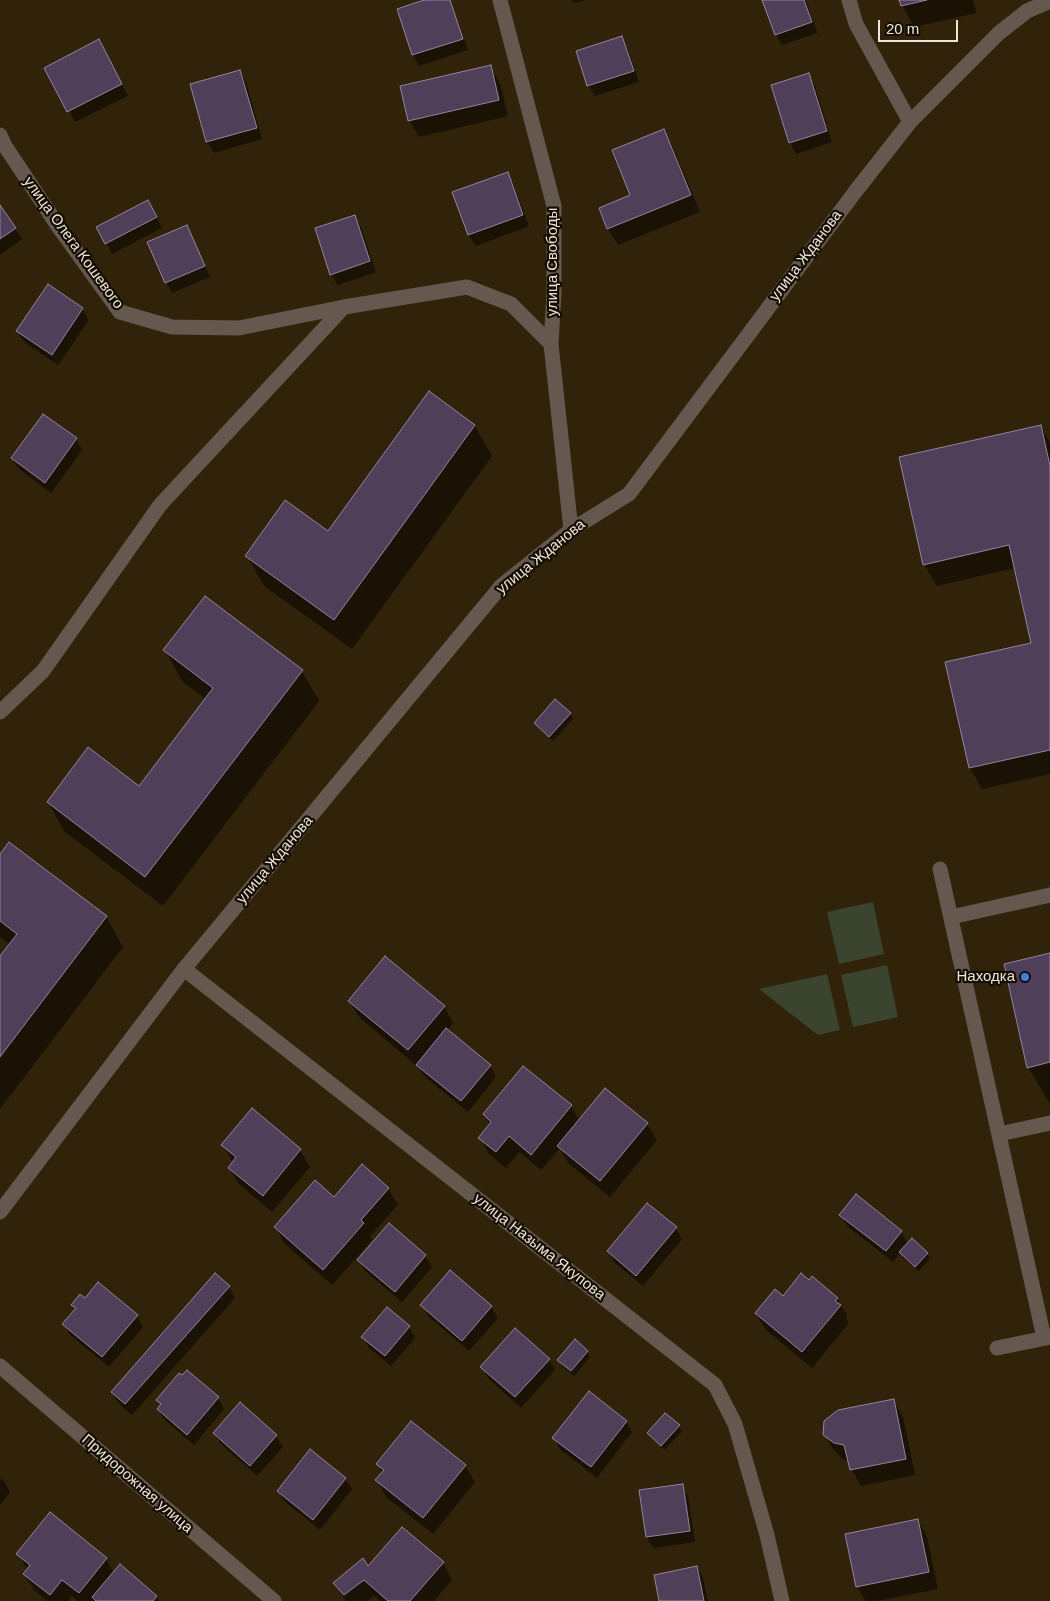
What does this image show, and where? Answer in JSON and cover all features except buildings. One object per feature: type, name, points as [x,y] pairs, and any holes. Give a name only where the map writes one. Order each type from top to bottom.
[{"type":"street","name":"улица Свободы","points":[[500,0],[554,206],[554,293],[551,344],[571,530]]},
{"type":"street","points":[[849,0],[856,24],[910,122]]},
{"type":"street","name":"улица Жданова","points":[[0,1212],[184,969],[502,585],[571,530],[629,494],[849,199],[910,122],[999,33],[1024,5],[1050,1]]},
{"type":"street","name":"улица Олега Кошевого","points":[[2,144],[120,312],[172,327],[239,328],[344,307],[468,287],[511,304],[551,344]]},
{"type":"street","points":[[0,712],[43,671],[160,505],[344,307]]},
{"type":"street","points":[[940,868],[999,1134],[1047,1337],[997,1348]]},
{"type":"street","points":[[951,917],[1050,895]]},
{"type":"street","name":"улица Назыма Якупова","points":[[184,969],[715,1385],[735,1424],[767,1535],[782,1601]]},
{"type":"street","points":[[999,1134],[1050,1123]]},
{"type":"street","name":"Придорожная улица","points":[[0,1366],[274,1601]]},
{"type":"green space","points":[[873,902],[884,954],[839,964],[827,912]]},
{"type":"green space","points":[[887,965],[898,1017],[853,1027],[841,975]]},
{"type":"green space","points":[[827,974],[840,1030],[818,1035],[759,989]]},
{"type":"place","name":"Находка","points":[[1025,977]]}]
